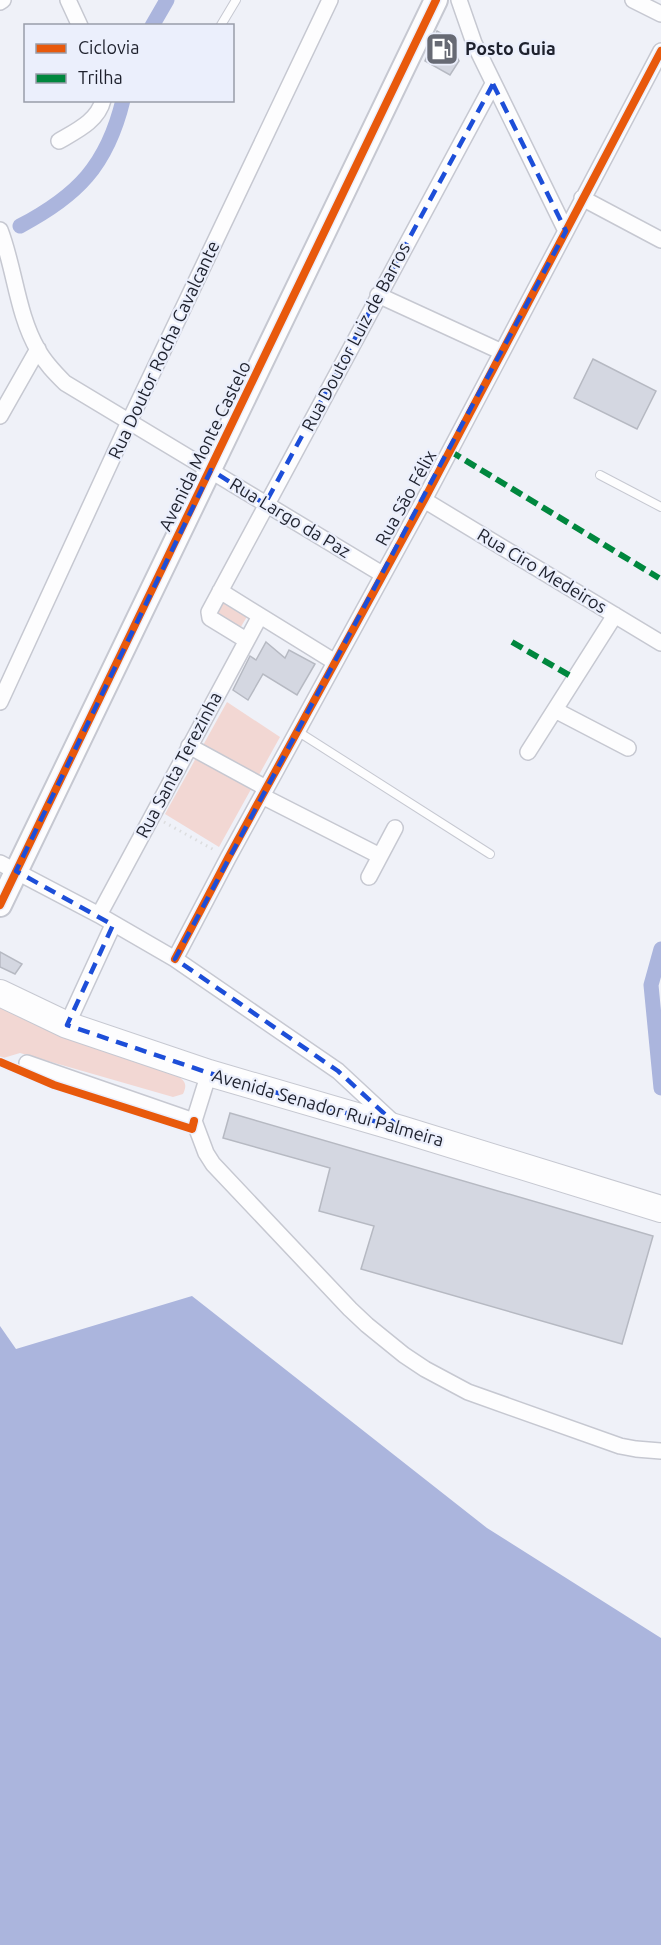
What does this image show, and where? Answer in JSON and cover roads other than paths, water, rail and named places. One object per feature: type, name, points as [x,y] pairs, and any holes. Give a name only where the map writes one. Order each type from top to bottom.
[{"type":"main road","name":"Avenida Senador Rui Palmeira","points":[[0,993],[68,1025],[209,1073],[661,1209]]},
{"type":"street","points":[[68,0],[79,24]]},
{"type":"street","name":"Rua Doutor Rocha Cavalcante","points":[[0,702],[129,422],[330,0]]},
{"type":"street","name":"Avenida Monte Castelo","points":[[0,905],[8,867],[211,470],[436,0]]},
{"type":"street","points":[[459,0],[474,44],[566,231]]},
{"type":"street","points":[[633,0],[661,14]]},
{"type":"street","name":"Rua São Félix","points":[[175,959],[424,500],[661,51]]},
{"type":"street","name":"Rua Doutor Luiz de Barros","points":[[246,640],[208,615],[493,84]]},
{"type":"street","points":[[59,141],[96,116],[103,102]]},
{"type":"street","points":[[582,198],[661,240]]},
{"type":"street","name":"Rua Largo da Paz","points":[[1,238],[27,323],[38,349],[49,367],[65,383],[382,574]]},
{"type":"street","points":[[378,295],[502,352]]},
{"type":"street","points":[[0,416],[38,349]]},
{"type":"street","name":"Rua Ciro Medeiros","points":[[424,500],[661,643]]},
{"type":"street","points":[[220,591],[335,662]]},
{"type":"street","points":[[528,752],[615,615]]},
{"type":"street","name":"Rua Santa Terezinha","points":[[99,915],[260,616]]},
{"type":"street","points":[[555,710],[628,748]]},
{"type":"street","points":[[189,746],[264,792],[380,856]]},
{"type":"street","points":[[369,877],[395,828]]},
{"type":"street","points":[[8,867],[99,915],[175,959],[338,1071],[401,1129]]},
{"type":"street","points":[[68,1025],[113,925]]},
{"type":"street","points":[[27,1063],[194,1121]]},
{"type":"street","points":[[209,1073],[194,1121],[206,1153],[213,1164],[367,1325],[425,1369],[468,1392],[620,1446],[661,1451]]},
{"type":"lane","points":[[222,24],[236,0]]},
{"type":"lane","points":[[600,475],[661,507]]},
{"type":"lane","points":[[297,732],[490,854]]},
{"type":"water","points":[[192,1296],[487,1528],[661,1638],[661,1945],[0,1945],[0,1326],[16,1349]]},
{"type":"waterway","points":[[153,24],[167,0]]},
{"type":"waterway","points":[[20,226],[58,203],[87,176],[108,143],[122,102]]},
{"type":"waterway","points":[[661,949],[651,985],[661,1088]]},
{"type":"place","name":"Posto Guia","points":[[442,49]]}]
